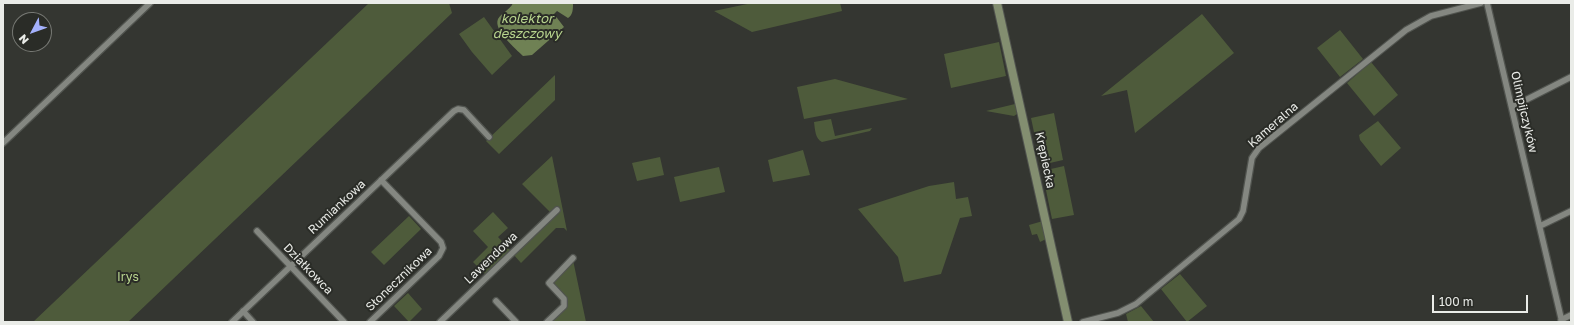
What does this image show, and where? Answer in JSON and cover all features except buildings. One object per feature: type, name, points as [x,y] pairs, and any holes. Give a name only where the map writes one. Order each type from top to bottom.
[{"type":"street","points":[[3,143],[150,3]]},
{"type":"street","name":"Krępiecka","points":[[997,3],[1068,322]]},
{"type":"street","name":"Kameralna","points":[[1083,322],[1118,313],[1136,304],[1229,229],[1242,215],[1252,158],[1255,152],[1406,30],[1431,16],[1481,3]]},
{"type":"street","name":"Olimpijczyków","points":[[1487,3],[1562,321]]},
{"type":"street","points":[[1512,106],[1571,77]]},
{"type":"street","name":"Rumiankowa","points":[[232,322],[451,114],[458,109],[464,110],[489,137]]},
{"type":"street","name":"Słonecznikowa","points":[[370,322],[439,256],[443,248],[441,242],[381,180]]},
{"type":"street","name":"Lawendowa","points":[[440,322],[557,210]]},
{"type":"street","points":[[1540,226],[1571,211]]},
{"type":"street","name":"Działkowca","points":[[257,231],[344,322]]},
{"type":"street","points":[[547,322],[564,306],[565,302],[549,283],[573,258]]},
{"type":"street","points":[[496,301],[516,322]]},
{"type":"street","points":[[243,311],[254,322]]},
{"type":"street","points":[[1562,321],[1571,315]]},
{"type":"green space","name":"Irys","points":[[369,3],[449,3],[452,13],[128,322],[33,322]]},
{"type":"green space","points":[[752,3],[840,3],[842,11],[752,32],[714,11]]},
{"type":"green space","points":[[1202,14],[1234,53],[1135,133],[1127,90],[1101,96]]},
{"type":"green space","points":[[484,17],[512,56],[492,75],[459,34]]},
{"type":"green space","points":[[1340,30],[1363,59],[1340,77],[1317,48]]},
{"type":"green space","points":[[999,42],[1006,76],[951,88],[944,54]]},
{"type":"green space","points":[[1371,62],[1398,95],[1374,116],[1347,83]]},
{"type":"green space","points":[[555,75],[555,100],[499,154],[486,141]]},
{"type":"green space","points":[[835,79],[908,99],[804,119],[797,87]]},
{"type":"green space","points":[[1015,104],[1017,114],[1014,116],[986,111]]},
{"type":"green space","points":[[1054,113],[1063,160],[1041,165],[1031,118]]},
{"type":"green space","points":[[831,119],[835,136],[872,128],[870,131],[822,142],[818,139],[814,122]]},
{"type":"green space","points":[[1378,121],[1401,148],[1381,166],[1360,140],[1359,135]]},
{"type":"green space","points":[[803,150],[810,175],[773,182],[768,160]]},
{"type":"green space","points":[[552,156],[567,231],[564,228],[556,228],[521,263],[513,254],[551,213],[522,184]]},
{"type":"green space","points":[[660,157],[664,175],[637,181],[632,163]]},
{"type":"green space","points":[[1064,166],[1074,215],[1052,219],[1042,171]]},
{"type":"green space","points":[[719,167],[725,192],[680,202],[674,177]]},
{"type":"green space","points":[[954,182],[956,199],[968,197],[972,216],[960,218],[941,274],[904,282],[898,257],[858,209],[929,186]]},
{"type":"green space","points":[[493,212],[508,228],[498,237],[511,251],[486,275],[473,262],[488,247],[473,231]]},
{"type":"green space","points":[[409,216],[421,229],[384,265],[371,252]]},
{"type":"green space","points":[[1043,221],[1046,239],[1040,242],[1037,234],[1032,235],[1029,225]]},
{"type":"green space","points":[[573,260],[586,322],[549,322],[567,305],[567,299],[555,286],[554,281]]},
{"type":"green space","points":[[1180,274],[1207,306],[1187,322],[1161,289]]},
{"type":"green space","points":[[408,293],[422,309],[409,322],[394,306]]},
{"type":"green space","points":[[1141,306],[1154,322],[1128,322],[1126,314]]},
{"type":"water","name":"kolektor deszczowy","points":[[513,3],[573,3],[573,10],[572,14],[568,18],[557,11],[554,14],[564,27],[532,55],[523,56],[502,34],[497,23],[499,17],[510,8]]}]
